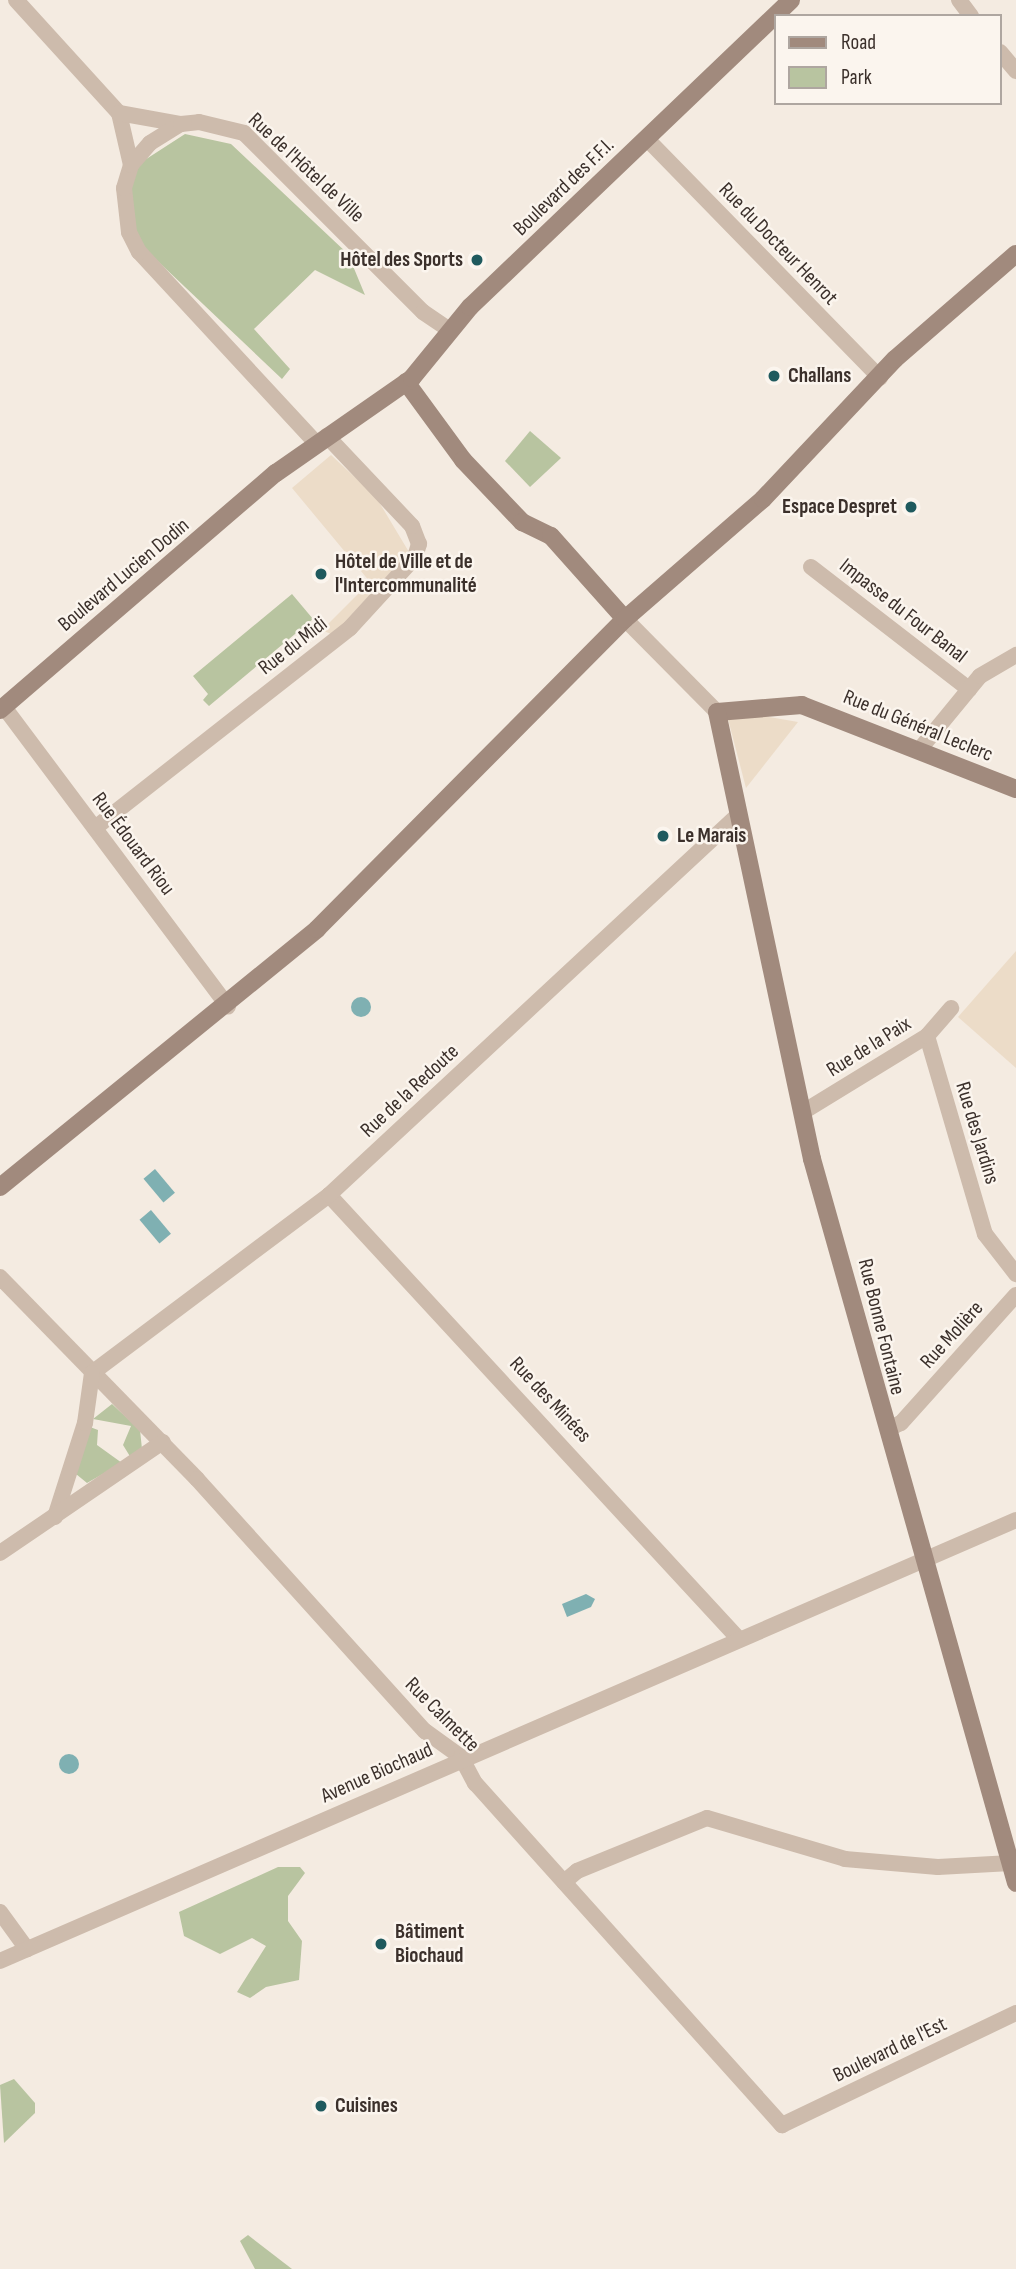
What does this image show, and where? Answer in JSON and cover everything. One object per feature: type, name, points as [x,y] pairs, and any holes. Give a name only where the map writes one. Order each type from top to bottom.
[{"type":"street","points":[[16,0],[120,113],[131,165],[124,209],[139,252],[322,440]]},
{"type":"street","name":"Boulevard des F.F.I.","points":[[777,14],[791,0]]},
{"type":"street","name":"Boulevard des F.F.I.","points":[[322,440],[406,382],[451,331],[646,138],[774,17]]},
{"type":"street","points":[[1002,54],[1016,71]]},
{"type":"street","name":"Rue de l'Hôtel de Ville","points":[[120,113],[181,124],[225,123],[244,133],[423,312],[451,331]]},
{"type":"street","points":[[131,165],[150,143],[181,124]]},
{"type":"street","name":"Rue du Docteur Henrot","points":[[646,138],[880,378]]},
{"type":"street","points":[[0,1187],[228,1006],[395,854],[625,619],[799,466],[880,378],[1016,254]]},
{"type":"street","points":[[406,382],[463,460],[522,522],[551,536],[625,619],[717,712]]},
{"type":"street","name":"Boulevard Lucien Dodin","points":[[2,708],[276,473],[322,440]]},
{"type":"street","name":"Rue du Midi","points":[[95,828],[350,628],[415,557],[419,544],[412,526],[322,440]]},
{"type":"street","name":"Impasse du Four Banal","points":[[810,567],[969,690]]},
{"type":"street","points":[[920,749],[969,690],[1016,655]]},
{"type":"street","name":"Rue du Général Leclerc","points":[[717,712],[802,705],[920,749],[1016,789]]},
{"type":"street","name":"Rue Édouard Riou","points":[[2,708],[228,1006]]},
{"type":"street","name":"Rue Bonne Fontaine","points":[[717,712],[737,816],[803,1112],[872,1389],[888,1429],[926,1558],[1016,1883]]},
{"type":"street","name":"Rue de la Redoute","points":[[92,1373],[329,1195],[737,816]]},
{"type":"street","name":"Rue de la Paix","points":[[803,1112],[927,1036],[951,1008]]},
{"type":"street","name":"Rue des Jardins","points":[[927,1036],[985,1234],[1016,1274]]},
{"type":"street","name":"Rue des Minées","points":[[329,1195],[736,1636]]},
{"type":"street","name":"Rue Calmette","points":[[0,1277],[163,1442],[425,1731],[461,1757],[475,1783],[782,2125]]},
{"type":"street","name":"Rue Molière","points":[[888,1429],[901,1423],[1016,1295]]},
{"type":"street","points":[[55,1517],[85,1423],[92,1373]]},
{"type":"street","points":[[0,1553],[163,1442]]},
{"type":"street","name":"Avenue Biochaud","points":[[0,1961],[736,1636],[1016,1520]]},
{"type":"street","points":[[564,1882],[577,1871],[707,1818],[845,1859],[937,1867],[1012,1863]]},
{"type":"street","points":[[0,1912],[27,1949]]},
{"type":"street","name":"Boulevard de l'Est","points":[[782,2125],[1016,2012]]},
{"type":"green space","points":[[185,134],[231,144],[348,254],[365,295],[315,270],[254,329],[290,369],[282,379],[147,251],[136,234],[130,189],[137,165]]},
{"type":"green space","points":[[530,431],[561,458],[530,487],[505,461]]},
{"type":"green space","points":[[292,594],[313,619],[209,706],[203,700],[208,694],[193,676]]},
{"type":"green space","points":[[112,1404],[140,1430],[142,1449],[131,1458],[123,1445],[131,1426],[93,1419]]},
{"type":"green space","points":[[90,1427],[98,1430],[97,1445],[122,1463],[87,1483],[76,1474]]},
{"type":"green space","points":[[278,1867],[300,1867],[305,1873],[288,1896],[288,1921],[302,1941],[299,1980],[266,1987],[250,1998],[237,1992],[266,1946],[252,1938],[220,1954],[184,1936],[179,1912]]},
{"type":"green space","points":[[14,2079],[35,2103],[35,2113],[4,2143],[0,2085]]},
{"type":"green space","points":[[248,2235],[292,2269],[255,2269],[240,2241]]},
{"type":"shaded area","points":[[331,455],[376,497],[409,552],[333,635],[322,630],[370,582],[292,488]]},
{"type":"shaded area","points":[[758,715],[798,722],[746,788],[728,719]]},
{"type":"shaded area","points":[[1016,951],[1016,1068],[958,1017]]},
{"type":"water","points":[[361,997],[368,1000],[371,1007],[368,1014],[361,1017],[354,1014],[351,1007],[354,1000]]},
{"type":"water","points":[[155,1169],[175,1193],[163,1202],[144,1179]]},
{"type":"water","points":[[151,1210],[171,1234],[159,1243],[140,1220]]},
{"type":"water","points":[[586,1594],[595,1599],[591,1607],[567,1617],[562,1604]]},
{"type":"water","points":[[69,1754],[76,1757],[79,1764],[76,1771],[69,1774],[62,1771],[59,1764],[62,1757]]},
{"type":"place","name":"Hôtel des Sports","points":[[477,260]]},
{"type":"place","name":"Challans","points":[[774,376]]},
{"type":"place","name":"Espace Despret","points":[[911,507]]},
{"type":"place","name":"Hôtel de Ville et de l'Intercommunalité","points":[[321,574]]},
{"type":"place","name":"Le Marais","points":[[663,836]]},
{"type":"place","name":"Bâtiment Biochaud","points":[[381,1944]]},
{"type":"place","name":"Cuisines","points":[[321,2106]]}]
